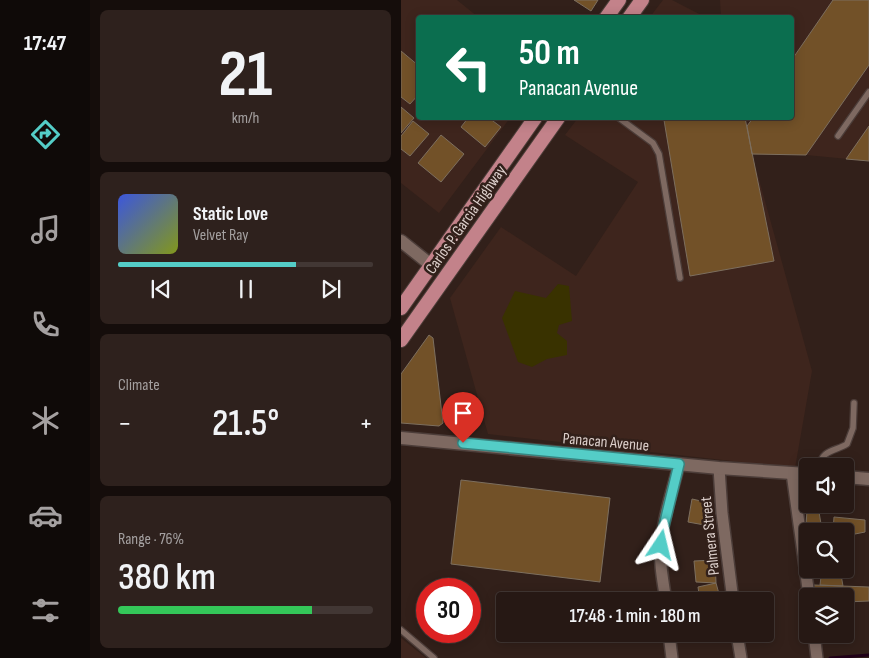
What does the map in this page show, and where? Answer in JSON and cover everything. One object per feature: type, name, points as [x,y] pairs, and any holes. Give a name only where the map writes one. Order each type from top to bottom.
[{"type":"highway","points":[[609,15],[619,0]]},
{"type":"highway","points":[[631,15],[642,0]]},
{"type":"highway","name":"Carlos P. Garcia Highway","points":[[401,308],[534,120]]},
{"type":"highway","name":"Carlos P. Garcia Highway","points":[[401,340],[558,120]]},
{"type":"highway","points":[[487,187],[501,198]]},
{"type":"street","points":[[401,241],[431,265]]},
{"type":"street","name":"Panacan Avenue","points":[[401,438],[719,468],[799,473]]},
{"type":"street","points":[[665,592],[661,545],[679,464]]},
{"type":"street","name":"Palmera Street","points":[[719,468],[722,513],[732,592]]},
{"type":"street","points":[[792,473],[808,588]]},
{"type":"street","points":[[854,478],[869,479]]},
{"type":"street","points":[[670,642],[672,658]]},
{"type":"street","points":[[738,642],[741,658]]},
{"type":"street","points":[[815,643],[817,658]]},
{"type":"lane","points":[[838,136],[869,92]]},
{"type":"lane","points":[[622,120],[653,143],[659,154],[680,278]]},
{"type":"lane","points":[[822,458],[825,453],[847,444],[853,428],[854,403]]},
{"type":"lane","points":[[401,630],[434,658]]},
{"type":"shaded area","points":[[401,0],[457,0],[476,15],[416,15],[416,120],[509,120],[439,213],[401,183]]},
{"type":"shaded area","points":[[663,0],[672,0],[701,15],[652,15]]},
{"type":"shaded area","points":[[720,0],[869,0],[869,161],[806,155],[752,154],[812,371],[795,468],[488,434],[450,298],[501,227],[576,276],[638,182],[565,135],[576,120],[794,120],[794,15],[721,15]]},
{"type":"shaded area","points":[[558,284],[569,286],[572,321],[559,325],[557,333],[567,341],[567,355],[547,359],[532,367],[518,362],[502,318],[515,291],[546,298]]},
{"type":"shaded area","points":[[401,638],[426,658],[401,658]]},
{"type":"building","points":[[574,0],[598,0],[591,11]]},
{"type":"building","points":[[833,0],[869,0],[869,65],[806,155],[752,154],[747,126],[752,120],[794,120],[794,57]]},
{"type":"building","points":[[401,51],[416,64],[416,97],[410,104],[401,97]]},
{"type":"building","points":[[401,107],[414,118],[401,133]]},
{"type":"building","points":[[466,120],[492,120],[501,127],[485,147],[461,127]]},
{"type":"building","points":[[664,120],[745,120],[774,261],[690,276]]},
{"type":"building","points":[[413,121],[429,134],[410,156],[401,149],[401,136]]},
{"type":"building","points":[[869,126],[869,161],[846,159]]},
{"type":"building","points":[[441,135],[464,154],[441,182],[418,163]]},
{"type":"building","points":[[429,335],[433,338],[443,423],[439,426],[401,423],[401,374]]},
{"type":"building","points":[[461,480],[610,498],[600,582],[451,564]]},
{"type":"building","points":[[692,499],[710,503],[710,526],[688,522]]},
{"type":"building","points":[[807,513],[819,513],[821,523],[806,523]]},
{"type":"building","points":[[834,517],[865,520],[865,532],[854,534],[854,523],[834,523]]},
{"type":"building","points":[[715,560],[716,583],[696,582],[694,561]]},
{"type":"building","points":[[821,578],[842,578],[843,586],[820,585]]},
{"type":"building","points":[[716,583],[718,592],[699,592],[698,587]]},
{"type":"building","points":[[814,585],[869,587],[869,601],[854,602],[854,588],[814,588]]},
{"type":"waterway","points":[[830,658],[869,655]]},
{"type":"route","points":[[463,443],[679,464],[661,545]]}]
